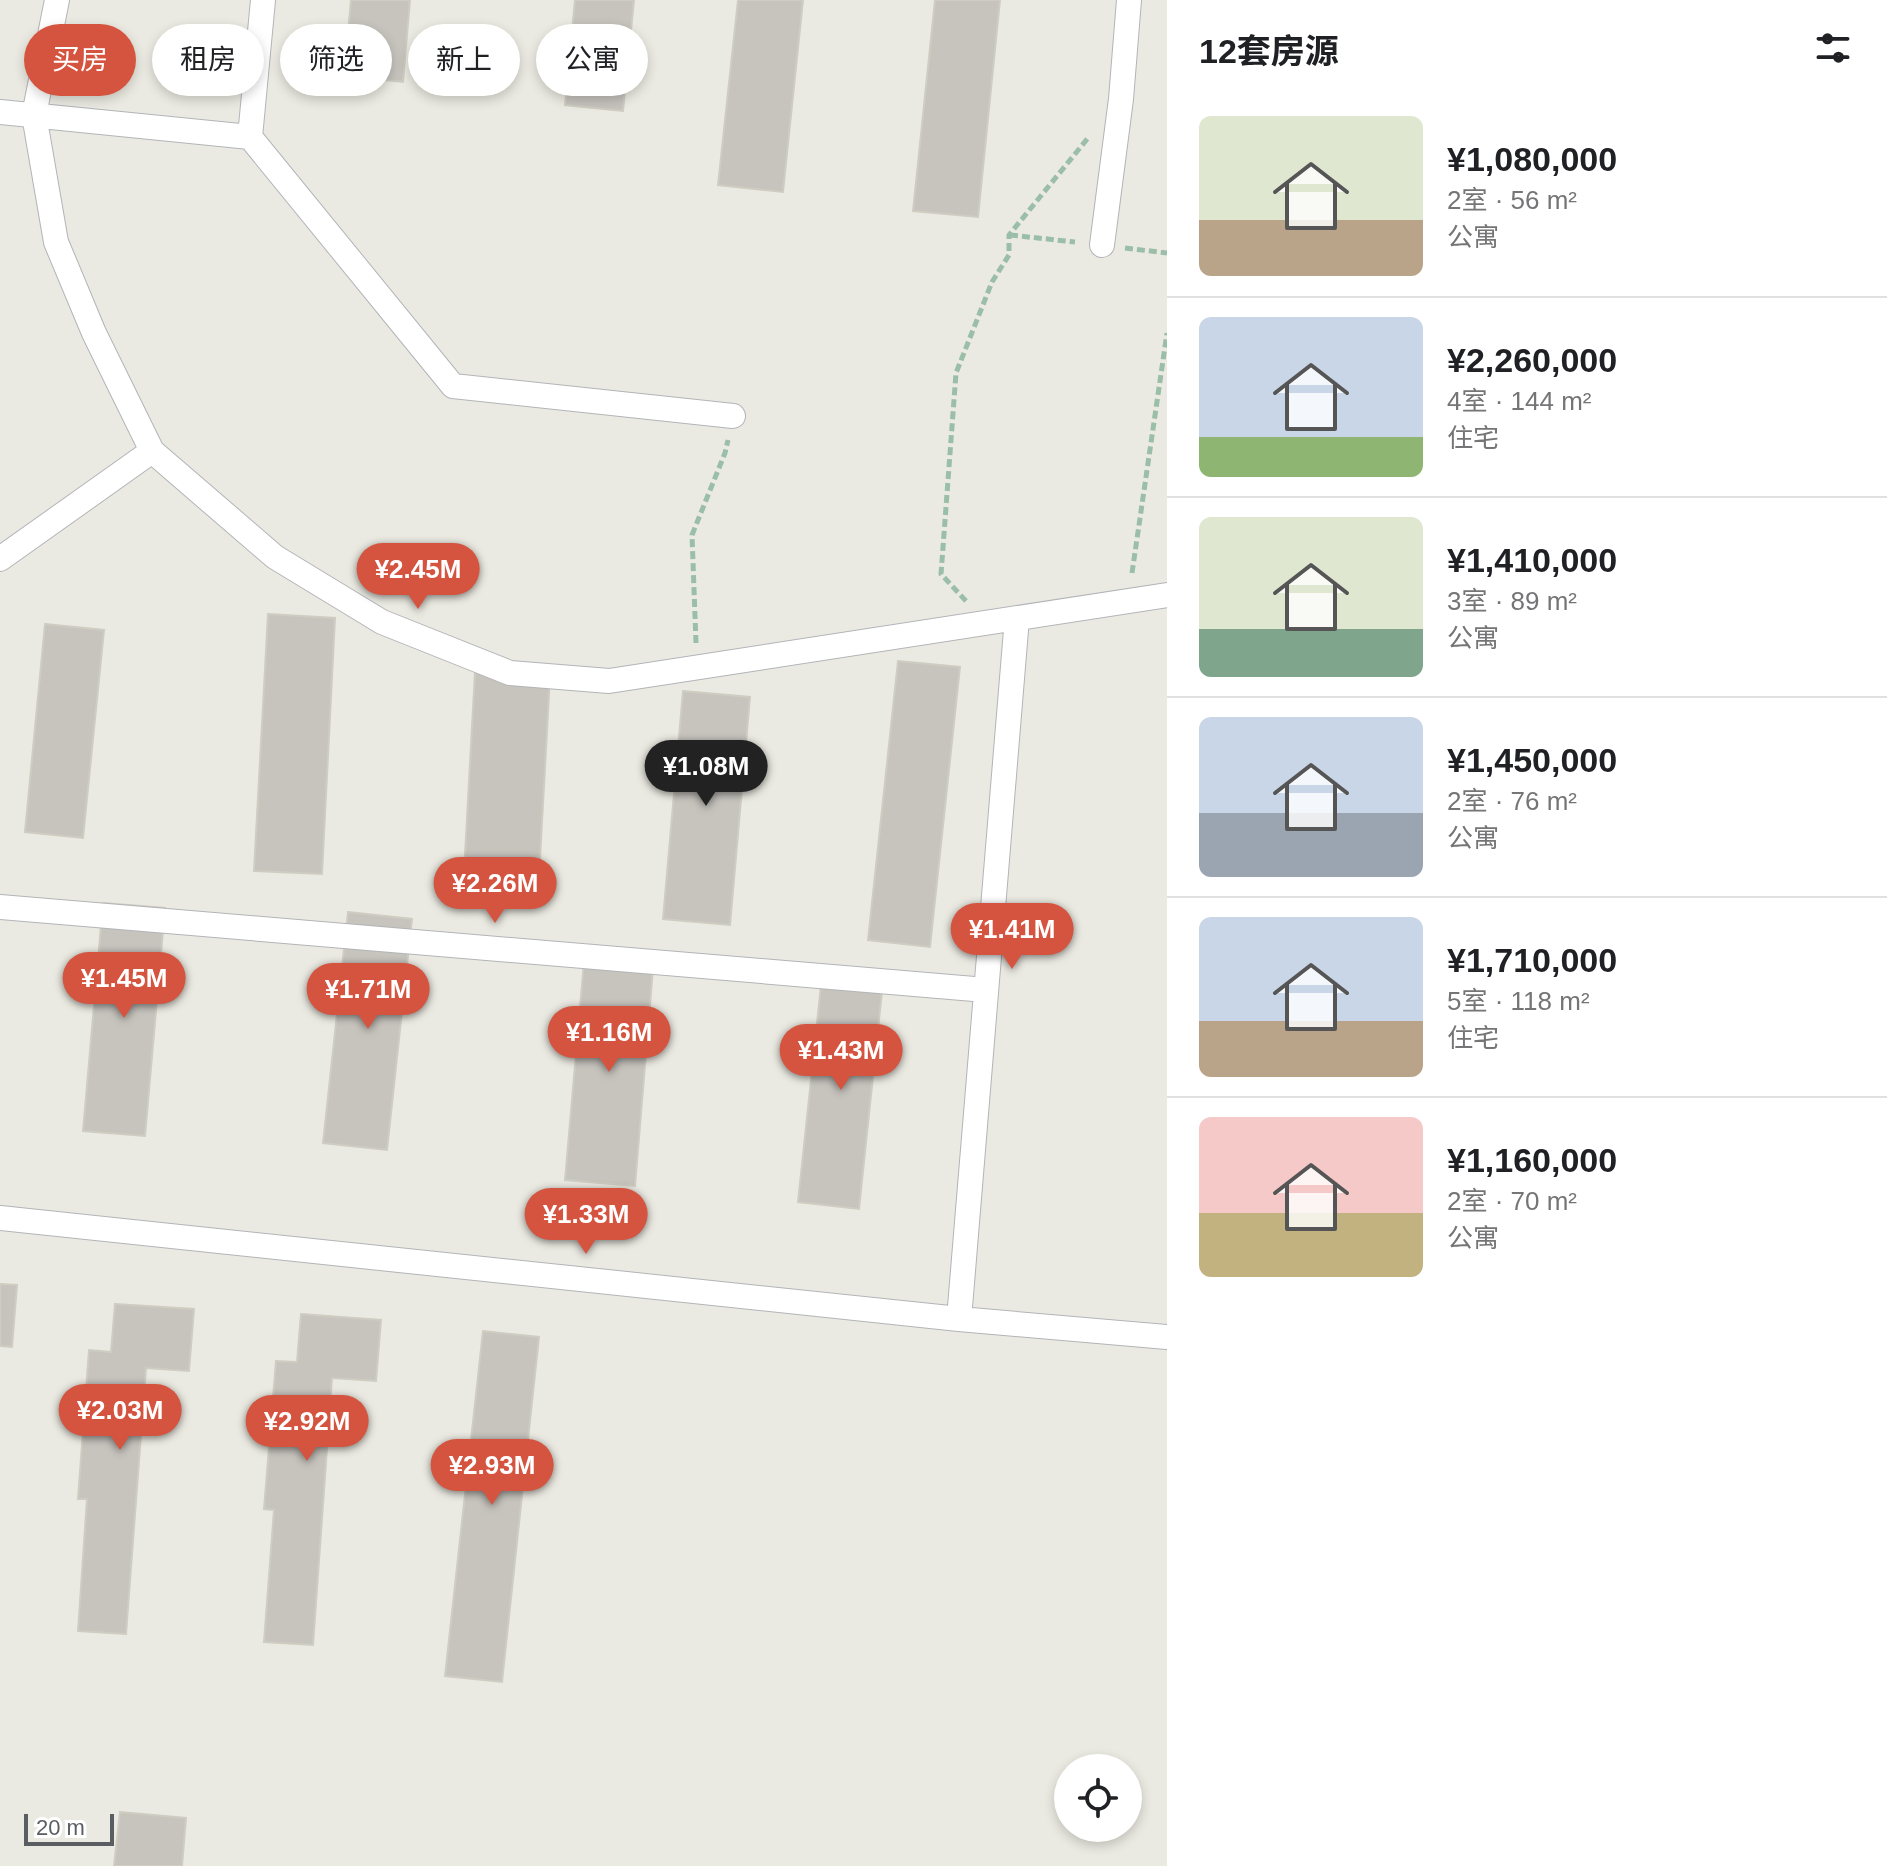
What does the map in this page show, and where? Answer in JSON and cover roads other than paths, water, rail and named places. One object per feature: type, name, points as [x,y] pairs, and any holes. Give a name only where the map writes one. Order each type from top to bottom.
[{"type":"street","points":[[57,0],[34,115],[56,242],[94,333],[152,451],[275,557],[382,622],[510,673],[609,681],[1167,595]]},
{"type":"street","points":[[263,0],[250,137],[453,386],[733,416]]},
{"type":"street","points":[[1102,245],[1121,99],[1129,0]]},
{"type":"street","points":[[0,112],[250,137]]},
{"type":"street","points":[[0,559],[152,451]]},
{"type":"street","points":[[959,1319],[1017,618]]},
{"type":"street","points":[[0,907],[986,990]]},
{"type":"street","points":[[0,1218],[959,1319],[1167,1337]]}]
